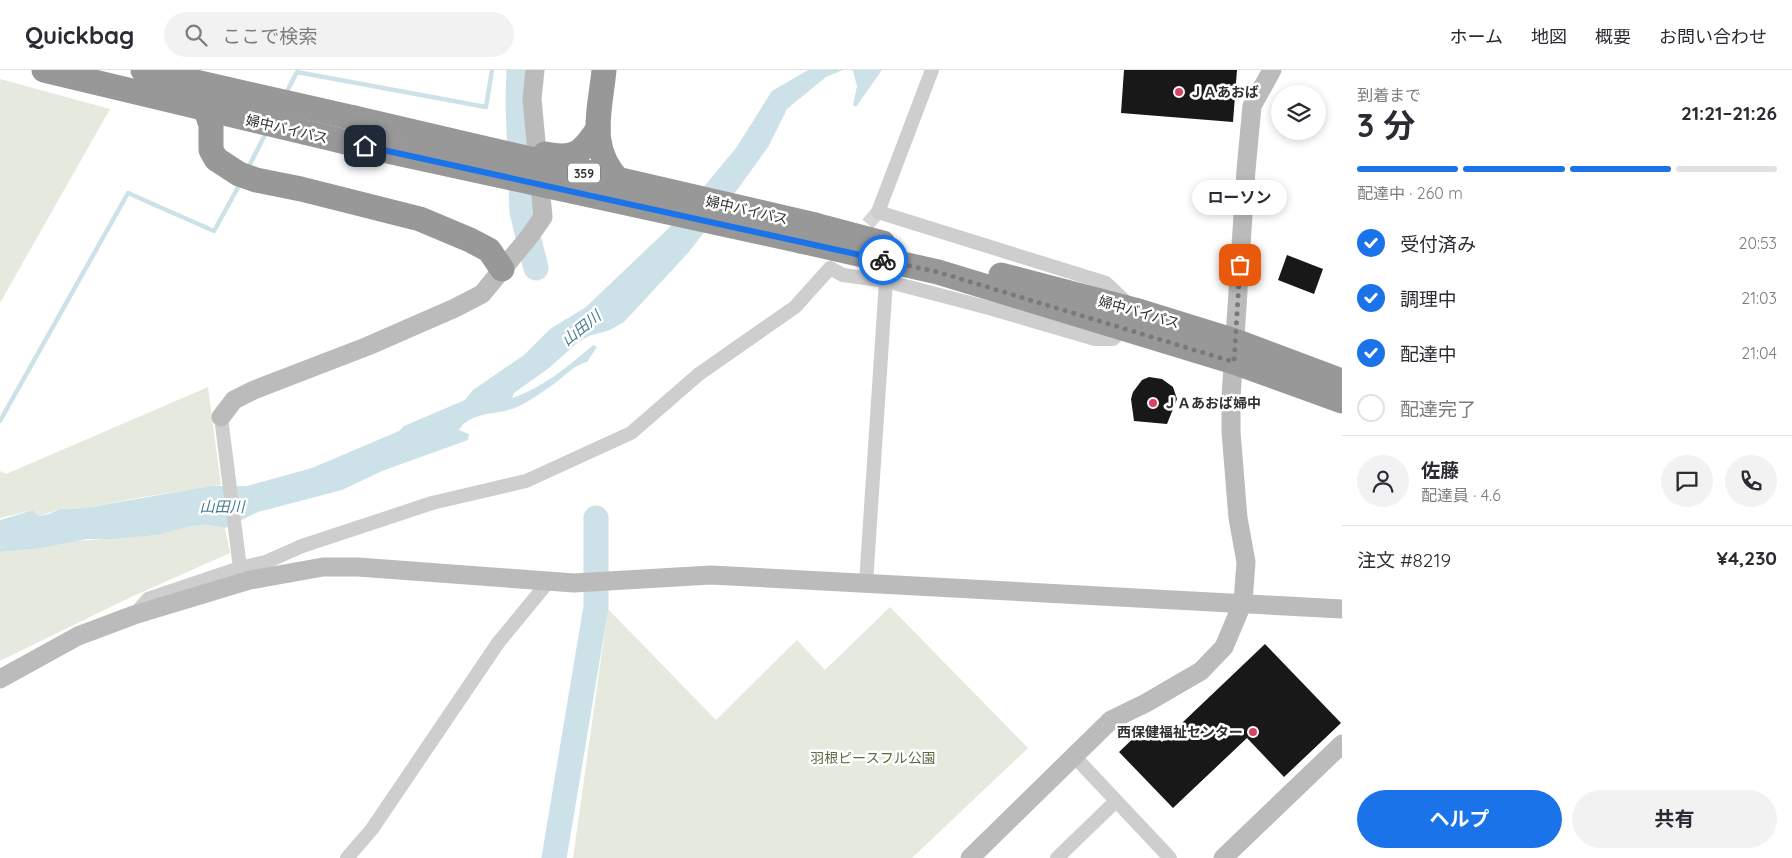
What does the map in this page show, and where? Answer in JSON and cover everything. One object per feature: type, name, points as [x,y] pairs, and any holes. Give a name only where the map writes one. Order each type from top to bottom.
[{"type":"highway","name":"婦中バイパス","points":[[44,70],[346,142],[808,233]]},
{"type":"highway","name":"婦中バイパス","points":[[143,70],[619,181],[808,233],[938,272],[1129,320],[1234,352],[1342,381]]},
{"type":"highway","points":[[604,70],[598,129],[600,150],[604,163],[619,181]]},
{"type":"highway","points":[[206,110],[211,126],[211,150],[216,159],[239,174],[256,180],[301,189],[420,219],[470,240],[508,263]]},
{"type":"highway","points":[[239,174],[226,158],[222,144],[226,135],[237,128],[250,126],[297,137],[346,142]]},
{"type":"highway","points":[[451,141],[492,143],[567,157],[580,153],[598,129]]},
{"type":"highway","name":"婦中バイパス","points":[[1234,352],[1342,400]]},
{"type":"street","points":[[240,564],[221,417],[234,400],[254,390],[368,346],[455,308],[482,294],[543,217],[532,98],[535,70]]},
{"type":"street","points":[[134,615],[148,600],[240,564],[266,562],[302,546],[432,503],[526,481],[593,452],[631,433],[699,374],[796,306],[830,268],[843,275],[886,281],[989,308],[1095,339],[1113,339],[1129,320],[1106,283],[878,212],[932,70]]},
{"type":"street","points":[[970,858],[1111,720],[1146,703],[1201,671],[1224,647],[1243,602],[1246,562],[1238,518],[1231,432],[1234,352],[1252,106],[1272,70]]},
{"type":"street","points":[[866,583],[886,281]]},
{"type":"street","points":[[0,679],[78,636],[134,615],[250,580],[323,567],[358,567],[574,583],[711,574],[1243,602],[1342,609]]},
{"type":"street","points":[[347,858],[372,829],[498,643],[549,581]]},
{"type":"street","points":[[1223,858],[1342,744]]},
{"type":"street","points":[[1074,756],[1170,858]]},
{"type":"street","points":[[1057,858],[1116,801]]},
{"type":"green space","points":[[0,79],[110,109],[0,303]]},
{"type":"green space","points":[[208,387],[221,485],[85,508],[60,509],[39,516],[33,510],[0,518],[0,471],[6,474]]},
{"type":"green space","points":[[208,525],[225,528],[230,553],[129,598],[0,661],[0,552],[35,549],[64,542],[158,535],[192,526]]},
{"type":"green space","name":"羽根ピースフル公園","points":[[890,607],[1028,748],[912,858],[573,858],[608,609],[716,720],[797,640],[825,670]]},
{"type":"water","name":"山田川","points":[[808,70],[843,70],[826,77],[787,109],[768,147],[688,253],[624,322],[610,330],[589,336],[577,343],[549,368],[514,393],[512,398],[544,383],[593,345],[597,347],[587,362],[574,368],[547,389],[523,404],[512,409],[471,419],[459,430],[469,434],[468,440],[382,471],[342,490],[258,512],[225,528],[208,525],[192,526],[158,535],[88,539],[35,549],[0,552],[0,520],[33,510],[39,516],[60,509],[85,508],[211,486],[247,486],[312,468],[399,431],[404,426],[465,400],[473,390],[524,355],[550,329],[586,307],[673,224],[736,148],[772,91]]},
{"type":"water","points":[[850,70],[882,70],[856,107],[853,105],[857,86],[853,71]]},
{"type":"building","name":"ＪＡあおば","points":[[1124,70],[1237,70],[1233,122],[1121,113]]},
{"type":"building","points":[[1287,255],[1323,269],[1314,294],[1278,280]]},
{"type":"building","name":"ＪＡあおば婦中","points":[[1149,377],[1162,379],[1173,387],[1177,399],[1167,424],[1134,421],[1131,399],[1133,392],[1142,380]]},
{"type":"building","name":"西保健福祉センター","points":[[1265,644],[1341,723],[1284,777],[1247,738],[1173,808],[1119,752],[1146,726],[1162,742]]},
{"type":"waterway","points":[[285,95],[297,72],[486,107],[492,70]]},
{"type":"waterway","name":"山田川","points":[[519,70],[518,101],[522,212],[536,268]]},
{"type":"waterway","points":[[248,168],[267,131]]},
{"type":"waterway","points":[[0,421],[128,193],[214,231],[241,182]]},
{"type":"waterway","points":[[554,858],[596,607],[596,518]]},
{"type":"tunnel","points":[[854,240],[878,212]]},
{"type":"way so far","points":[[883,260],[938,272],[1234,362],[1240,265]]},
{"type":"place","name":"ＪＡあおば","points":[[1179,92]]},
{"type":"place","name":"ローソン","points":[[1240,265]]},
{"type":"place","name":"ＪＡあおば婦中","points":[[1153,403]]},
{"type":"place","name":"西保健福祉センター","points":[[1253,732]]},
{"type":"route","points":[[365,146],[883,260]]}]
